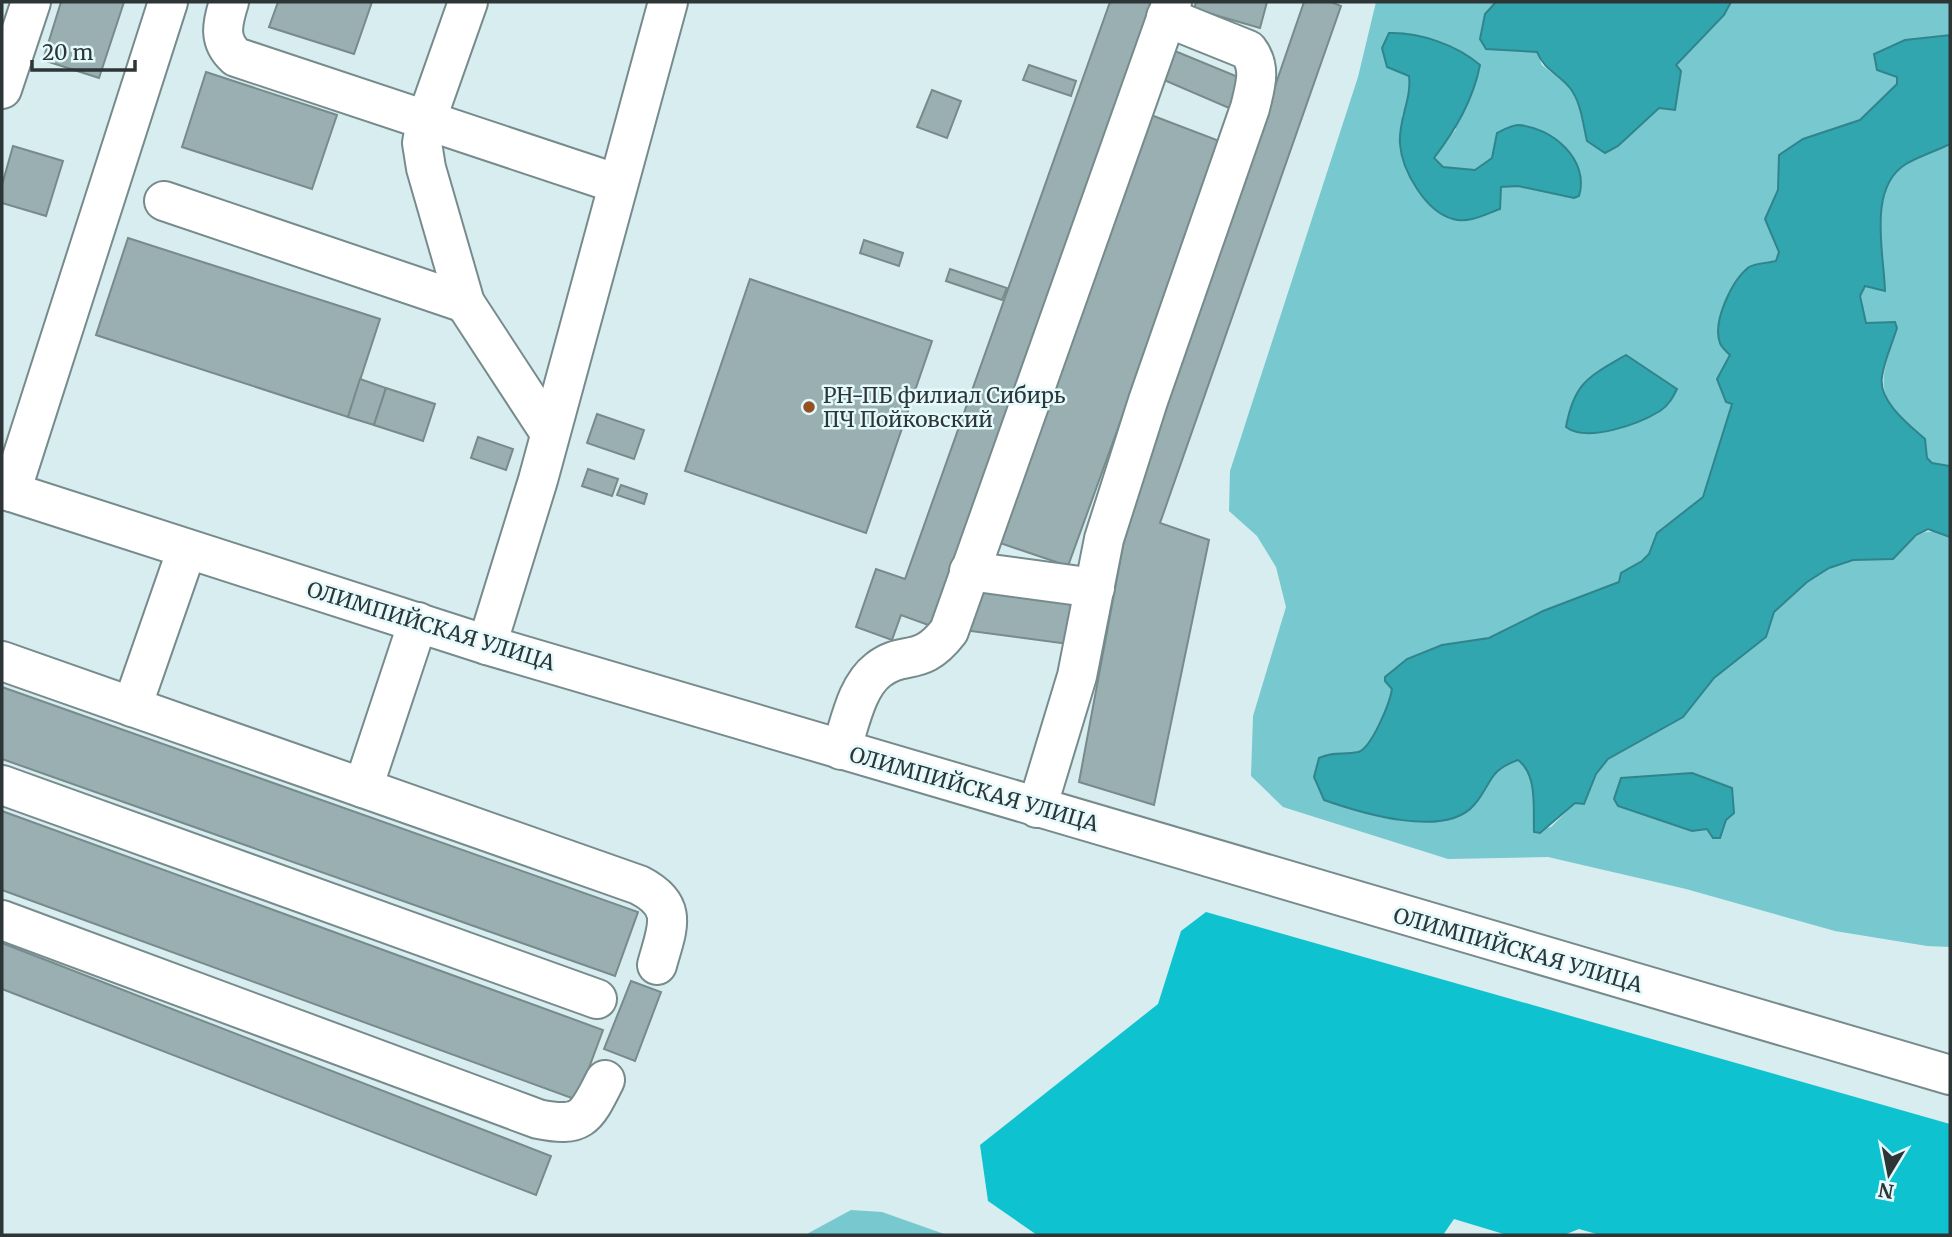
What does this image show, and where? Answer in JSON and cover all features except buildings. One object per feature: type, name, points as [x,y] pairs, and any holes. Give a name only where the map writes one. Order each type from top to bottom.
[{"type":"street","points":[[2,89],[31,2]]},
{"type":"street","points":[[6,490],[168,2]]},
{"type":"street","points":[[229,2],[223,39],[226,48],[236,57],[618,184]]},
{"type":"street","points":[[468,2],[426,121],[422,143],[426,168],[464,303],[550,433]]},
{"type":"street","points":[[487,645],[550,433],[668,2]]},
{"type":"street","points":[[841,750],[863,687],[878,670],[894,662],[921,656],[936,647],[948,631],[1169,9],[1248,50],[1257,61],[1256,79],[1246,120],[1112,514],[1077,676],[1037,808]]},
{"type":"street","points":[[164,201],[464,303]]},
{"type":"street","name":"ОЛИМПИЙСКАЯ УЛИЦА","points":[[6,490],[487,645],[1950,1075]]},
{"type":"street","points":[[132,707],[187,549]]},
{"type":"street","points":[[969,571],[1095,588]]},
{"type":"street","points":[[363,788],[418,622]]},
{"type":"street","points":[[2,661],[655,893],[666,906],[668,923],[657,965]]},
{"type":"street","points":[[2,785],[597,999]]},
{"type":"street","points":[[2,920],[538,1119],[563,1124],[578,1121],[590,1109],[605,1080]]},
{"type":"shaded area","points":[[1376,2],[1496,2],[1485,14],[1537,52],[1542,65],[1571,88],[1579,107],[1587,141],[1618,146],[1659,108],[1676,65],[1724,15],[1731,2],[1950,2],[1950,35],[1905,40],[1892,73],[1897,77],[1897,84],[1860,120],[1803,139],[1779,155],[1778,190],[1765,219],[1779,252],[1776,261],[1755,265],[1742,274],[1730,291],[1721,313],[1718,334],[1721,345],[1730,355],[1732,403],[1703,497],[1657,533],[1649,554],[1621,573],[1620,582],[1543,611],[1489,638],[1442,645],[1385,681],[1392,689],[1384,714],[1369,743],[1358,752],[1334,753],[1319,758],[1314,777],[1324,800],[1380,817],[1421,822],[1441,820],[1474,804],[1499,770],[1518,760],[1529,774],[1532,783],[1534,831],[1551,827],[1575,803],[1584,804],[1596,774],[1609,759],[1683,717],[1714,678],[1766,637],[1774,612],[1807,582],[1829,568],[1853,560],[1893,559],[1918,535],[1932,531],[1941,533],[1950,537],[1950,947],[1927,946],[1835,931],[1686,889],[1548,857],[1448,859],[1283,807],[1251,776],[1253,716],[1286,607],[1276,567],[1257,536],[1229,511],[1230,471],[1358,77]],"holes":[[[1409,75],[1456,129],[1434,158],[1443,167],[1475,170],[1492,158],[1518,186],[1420,195],[1402,116],[1411,90]]]},
{"type":"shaded area","points":[[1496,2],[1731,2],[1724,15],[1676,65],[1681,71],[1675,110],[1659,108],[1618,146],[1605,153],[1587,141],[1574,94],[1566,83],[1548,68],[1537,52],[1486,49],[1480,39],[1485,14]]},
{"type":"shaded area","points":[[1389,33],[1437,41],[1460,51],[1480,65],[1463,114],[1434,158],[1443,167],[1475,170],[1492,158],[1497,133],[1516,125],[1531,127],[1555,139],[1573,158],[1579,170],[1579,196],[1574,198],[1518,186],[1501,187],[1500,209],[1477,218],[1453,219],[1434,208],[1417,189],[1402,155],[1400,135],[1409,93],[1409,76],[1387,67],[1382,48]]},
{"type":"shaded area","points":[[1950,35],[1950,144],[1911,161],[1894,175],[1886,189],[1882,205],[1881,240],[1885,291],[1865,286],[1860,296],[1866,323],[1895,322],[1897,328],[1883,371],[1882,386],[1885,395],[1896,412],[1925,439],[1927,458],[1932,463],[1950,466],[1950,537],[1928,529],[1916,535],[1893,559],[1853,560],[1829,568],[1807,582],[1774,612],[1766,637],[1714,678],[1683,717],[1608,759],[1596,774],[1584,804],[1575,803],[1540,833],[1534,832],[1532,783],[1529,774],[1518,760],[1495,773],[1474,805],[1461,815],[1444,820],[1402,820],[1324,800],[1314,777],[1319,758],[1358,752],[1369,743],[1384,714],[1392,689],[1385,677],[1407,659],[1442,645],[1489,638],[1543,611],[1619,582],[1621,573],[1649,554],[1657,533],[1703,497],[1732,404],[1726,402],[1717,379],[1730,355],[1720,343],[1718,334],[1721,313],[1736,281],[1749,267],[1776,261],[1779,252],[1765,219],[1778,190],[1779,155],[1803,139],[1860,120],[1897,84],[1897,77],[1877,70],[1874,54],[1905,40]]},
{"type":"shaded area","points":[[1950,144],[1950,466],[1932,463],[1927,458],[1925,439],[1888,400],[1884,379],[1897,328],[1895,322],[1866,323],[1860,296],[1865,286],[1885,290],[1881,222],[1886,188],[1894,175],[1906,164]]},
{"type":"shaded area","points":[[1626,355],[1677,389],[1668,404],[1651,416],[1613,430],[1587,433],[1566,427],[1578,391],[1592,376]]},
{"type":"shaded area","points":[[1692,773],[1732,788],[1734,813],[1726,820],[1720,838],[1713,838],[1707,829],[1692,831],[1618,806],[1614,799],[1621,778]]},
{"type":"shaded area","points":[[1206,912],[1950,1124],[1950,1235],[1600,1235],[1579,1229],[1564,1235],[1507,1235],[1454,1219],[1443,1235],[1037,1235],[988,1201],[980,1145],[1158,1004],[1181,931]]},
{"type":"shaded area","points":[[851,1210],[882,1212],[947,1235],[805,1235]]},
{"type":"place","name":"РН-ПБ филиал Сибирь ПЧ Пойковский","points":[[809,407]]}]
